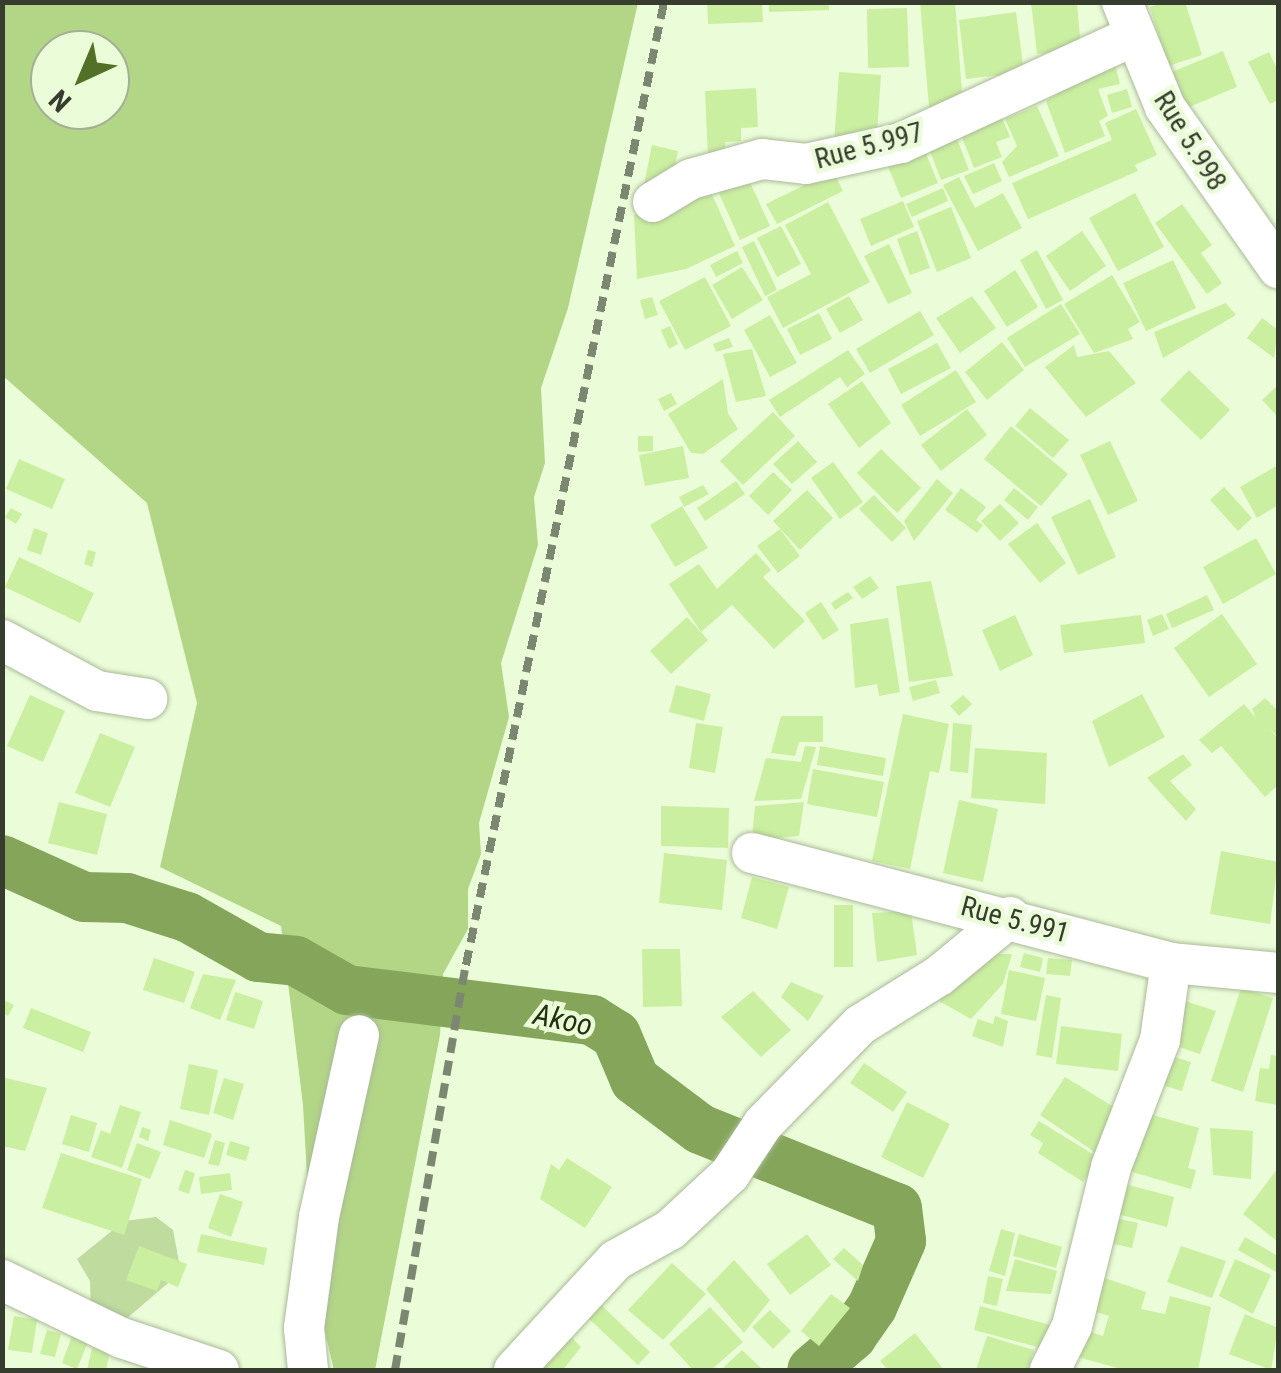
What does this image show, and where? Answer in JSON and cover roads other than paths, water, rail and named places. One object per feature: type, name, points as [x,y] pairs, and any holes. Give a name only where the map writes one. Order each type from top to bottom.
[{"type":"street","name":"Rue 5.997","points":[[653,202],[690,178],[762,159],[806,164],[901,143],[1128,19]]},
{"type":"street","name":"Rue 5.998","points":[[1128,19],[1165,106],[1278,268]]},
{"type":"street","points":[[2,640],[97,691],[147,699]]},
{"type":"street","name":"Rue 5.991","points":[[752,853],[1010,916],[1171,963],[1278,973]]},
{"type":"street","points":[[514,1370],[616,1260],[670,1230],[730,1174],[763,1124],[860,1026],[940,975],[1010,916]]},
{"type":"street","points":[[1050,1370],[1077,1306],[1110,1166],[1160,1040],[1171,963]]},
{"type":"street","points":[[308,1370],[304,1328],[318,1216],[359,1035]]},
{"type":"street","points":[[2,1280],[122,1338],[219,1370]]},
{"type":"waterway","name":"Akoo","points":[[2,860],[84,897],[127,898],[187,917],[258,957],[296,961],[347,990],[592,1020],[616,1035],[635,1080],[700,1129],[897,1208],[901,1241],[872,1307],[852,1336],[812,1370]]},
{"type":"railway","points":[[395,1370],[466,965],[664,2]]}]
